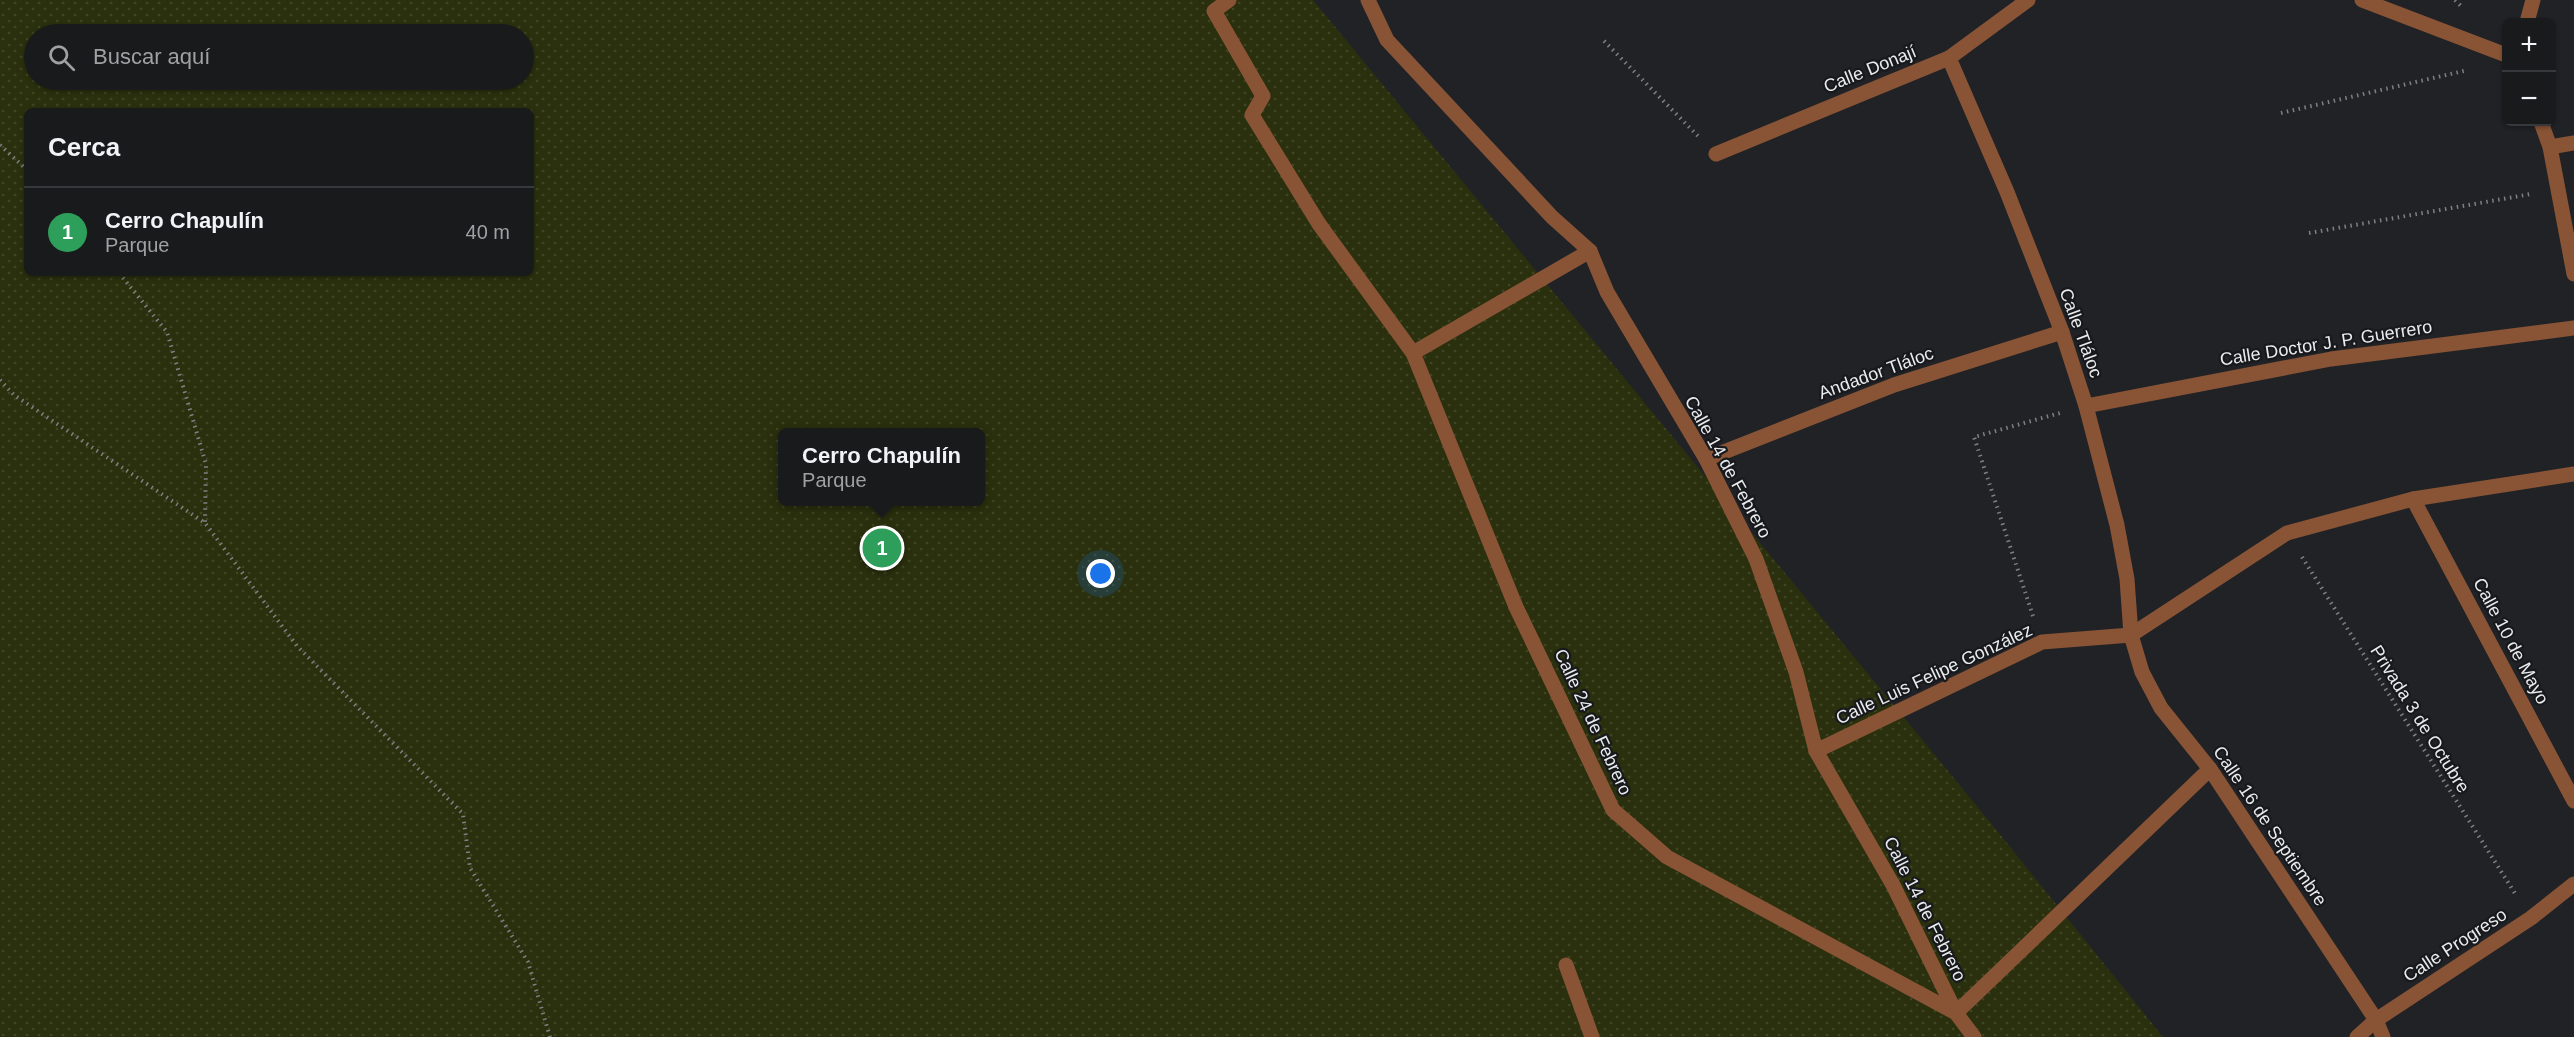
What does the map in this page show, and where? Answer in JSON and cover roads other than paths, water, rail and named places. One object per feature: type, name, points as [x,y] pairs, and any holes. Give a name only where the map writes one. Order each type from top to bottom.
[{"type":"street","name":"Calle 24 de Febrero","points":[[1229,0],[1214,11],[1263,96],[1252,115],[1319,224],[1413,353],[1516,607],[1613,810],[1667,857],[1956,1014],[1974,1037]]},
{"type":"street","name":"Calle 14 de Febrero","points":[[1368,0],[1387,39],[1552,217],[1590,251],[1607,292],[1706,459],[1756,559],[1796,672],[1816,751],[1893,885],[1956,1014]]},
{"type":"street","name":"Calle Donají","points":[[1716,154],[1949,58],[2028,0]]},
{"type":"street","points":[[2362,0],[2502,53]]},
{"type":"street","points":[[2528,18],[2533,0]]},
{"type":"street","name":"Calle Tláloc","points":[[1949,58],[2007,192],[2062,332],[2086,406],[2117,525],[2127,579],[2132,635]]},
{"type":"street","points":[[2542,126],[2550,147],[2574,274]]},
{"type":"street","points":[[2550,147],[2574,143]]},
{"type":"street","points":[[1413,353],[1590,251]]},
{"type":"street","name":"Calle Doctor J. P. Guerrero","points":[[2086,406],[2331,358],[2574,328]]},
{"type":"street","name":"Andador Tláloc","points":[[1706,459],[1894,385],[2062,332]]},
{"type":"street","name":"Calle Luis Felipe González","points":[[1816,751],[2042,642],[2132,635],[2287,533],[2413,499],[2574,474]]},
{"type":"street","name":"Calle 10 de Mayo","points":[[2413,499],[2574,801]]},
{"type":"street","name":"Calle 16 de Septiembre","points":[[2132,635],[2142,672],[2161,708],[2210,769],[2376,1020],[2383,1037]]},
{"type":"street","points":[[1956,1014],[2210,769]]},
{"type":"street","name":"Calle Progreso","points":[[2357,1037],[2376,1020],[2531,918],[2574,884]]},
{"type":"street","points":[[1566,965],[1592,1037]]},
{"type":"place","name":"Cerro Chapulín","points":[[882,548]]}]
